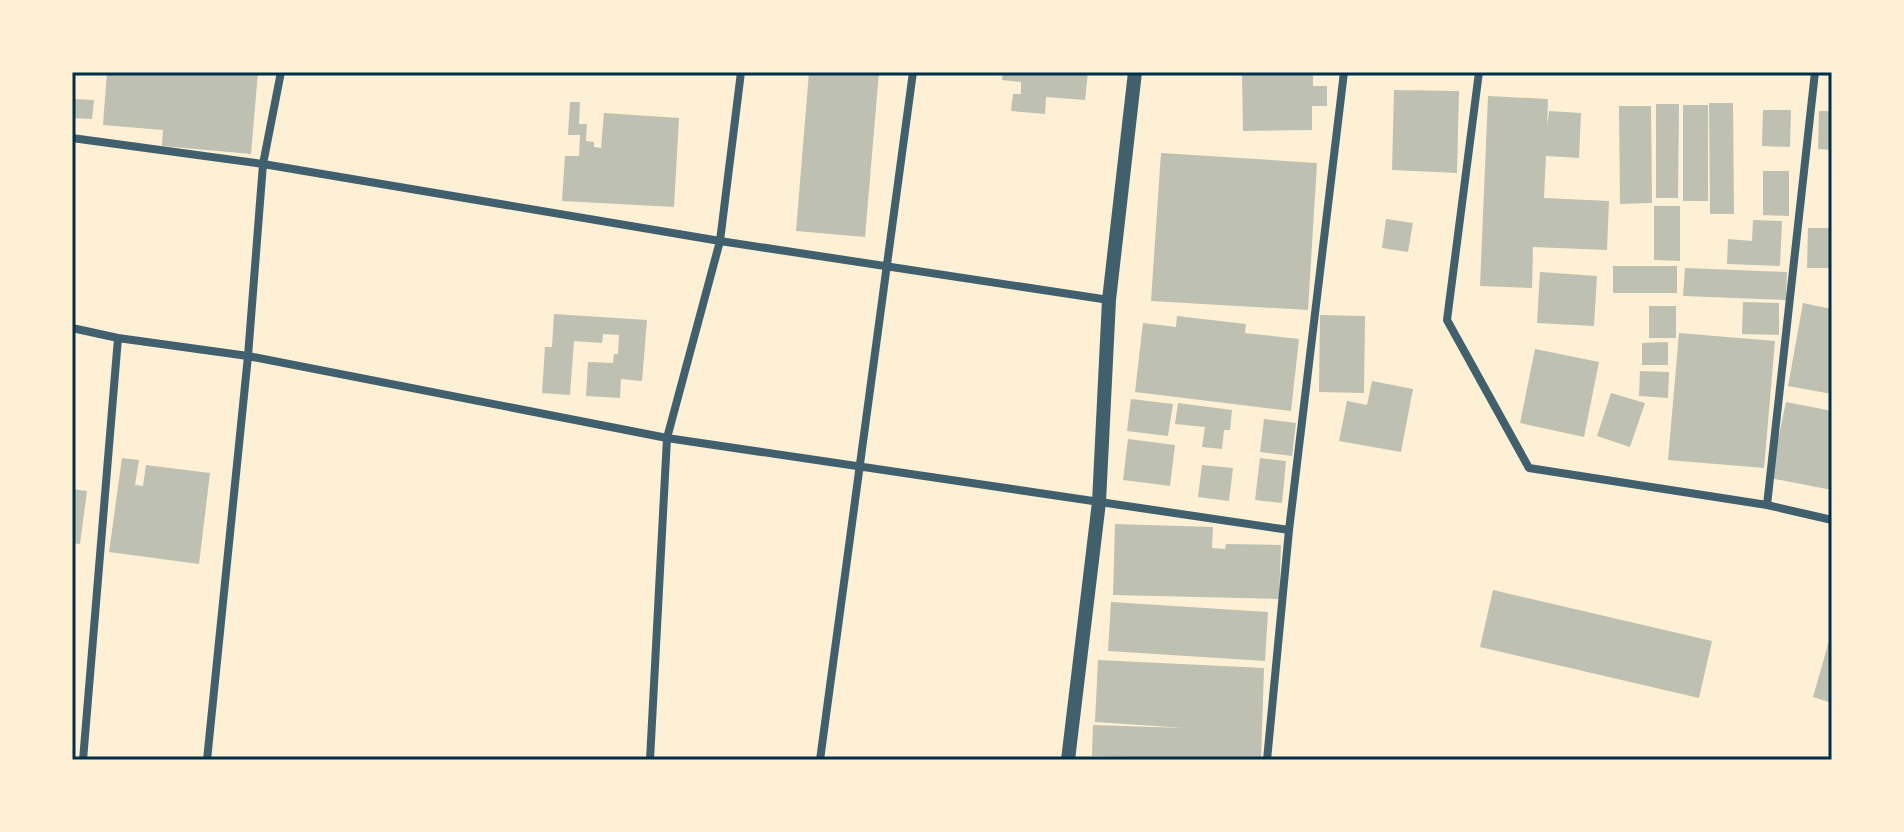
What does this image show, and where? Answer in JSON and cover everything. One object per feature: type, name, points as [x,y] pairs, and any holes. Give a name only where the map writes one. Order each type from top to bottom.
[{"type":"street","points":[[207,760],[248,356],[263,164],[281,72]]},
{"type":"street","points":[[650,760],[667,438],[720,241],[741,72]]},
{"type":"street","points":[[820,760],[913,72]]},
{"type":"street","points":[[1068,760],[1099,502],[1109,300],[1135,72]]},
{"type":"street","points":[[1267,760],[1289,530],[1344,72]]},
{"type":"street","points":[[1479,72],[1447,320],[1529,468],[1767,505],[1832,520]]},
{"type":"street","points":[[1767,505],[1815,72]]},
{"type":"street","points":[[72,138],[263,164],[720,241],[1109,300]]},
{"type":"street","points":[[72,328],[118,338],[248,356],[667,438],[1289,530]]},
{"type":"street","points":[[83,760],[118,338]]},
{"type":"building","points":[[107,72],[258,72],[251,154],[162,146],[163,130],[103,125]]},
{"type":"building","points":[[809,72],[879,72],[865,237],[796,231]]},
{"type":"building","points":[[1003,72],[1088,72],[1085,100],[1046,97],[1045,114],[1011,111],[1013,94],[1021,94],[1021,82],[1002,80]]},
{"type":"building","points":[[1242,72],[1313,72],[1313,86],[1327,86],[1327,106],[1312,106],[1312,130],[1243,131]]},
{"type":"building","points":[[1394,90],[1459,91],[1457,173],[1392,170]]},
{"type":"building","points":[[1488,96],[1548,99],[1547,127],[1549,111],[1581,113],[1579,158],[1546,156],[1544,198],[1609,201],[1607,250],[1533,247],[1532,288],[1480,286]]},
{"type":"building","points":[[72,99],[94,100],[92,119],[72,118]]},
{"type":"building","points":[[570,102],[580,102],[579,124],[587,124],[586,141],[594,142],[594,147],[601,148],[604,113],[679,118],[674,207],[562,201],[565,156],[579,156],[580,135],[568,135]]},
{"type":"building","points":[[1709,103],[1733,103],[1734,214],[1710,214]]},
{"type":"building","points":[[1656,104],[1679,104],[1678,198],[1656,198]]},
{"type":"building","points":[[1683,105],[1708,105],[1708,201],[1683,201]]},
{"type":"building","points":[[1619,106],[1651,106],[1652,203],[1620,204]]},
{"type":"building","points":[[1763,110],[1791,110],[1790,147],[1762,146]]},
{"type":"building","points":[[1819,111],[1832,111],[1832,150],[1818,149]]},
{"type":"building","points":[[1161,153],[1317,163],[1308,310],[1151,301]]},
{"type":"building","points":[[1763,171],[1789,171],[1789,216],[1763,215]]},
{"type":"building","points":[[1654,206],[1680,206],[1680,261],[1654,260]]},
{"type":"building","points":[[1386,219],[1413,223],[1408,252],[1382,248]]},
{"type":"building","points":[[1753,220],[1782,221],[1780,266],[1727,264],[1728,239],[1752,241]]},
{"type":"building","points":[[1808,228],[1832,228],[1832,268],[1807,268]]},
{"type":"building","points":[[1613,266],[1677,266],[1677,293],[1613,293]]},
{"type":"building","points":[[1685,268],[1787,272],[1786,300],[1683,296]]},
{"type":"building","points":[[1540,272],[1597,276],[1594,326],[1537,323]]},
{"type":"building","points":[[1743,302],[1779,303],[1779,335],[1742,334]]},
{"type":"building","points":[[1803,303],[1832,309],[1832,394],[1788,386]]},
{"type":"building","points":[[1649,306],[1676,306],[1676,338],[1649,338]]},
{"type":"building","points":[[554,314],[647,320],[642,381],[621,379],[620,398],[586,396],[588,362],[613,363],[614,354],[618,354],[619,335],[603,334],[602,343],[574,341],[570,395],[542,393],[545,347],[552,347]]},
{"type":"building","points":[[1320,315],[1365,316],[1364,393],[1319,392]]},
{"type":"building","points":[[1177,316],[1246,324],[1245,333],[1299,339],[1291,411],[1135,392],[1143,323],[1176,327]]},
{"type":"building","points":[[1679,333],[1775,341],[1764,468],[1668,460]]},
{"type":"building","points":[[1668,342],[1668,365],[1642,365],[1642,343]]},
{"type":"building","points":[[1535,349],[1599,362],[1584,437],[1520,423]]},
{"type":"building","points":[[1640,371],[1669,372],[1668,398],[1639,396]]},
{"type":"building","points":[[1372,381],[1413,389],[1401,452],[1339,441],[1347,401],[1367,405]]},
{"type":"building","points":[[1611,393],[1645,403],[1630,447],[1597,436]]},
{"type":"building","points":[[1131,399],[1173,404],[1168,436],[1127,431]]},
{"type":"building","points":[[1786,402],[1832,411],[1832,490],[1770,478]]},
{"type":"building","points":[[1178,403],[1232,410],[1230,430],[1224,430],[1222,449],[1202,447],[1205,427],[1175,424]]},
{"type":"building","points":[[1264,419],[1296,423],[1292,456],[1260,452]]},
{"type":"building","points":[[1128,439],[1175,445],[1170,486],[1123,480]]},
{"type":"building","points":[[122,458],[139,460],[135,485],[143,486],[146,465],[210,473],[199,564],[109,552]]},
{"type":"building","points":[[1260,458],[1286,461],[1282,503],[1255,500]]},
{"type":"building","points":[[1202,465],[1233,468],[1229,501],[1198,497]]},
{"type":"building","points":[[72,489],[87,491],[80,544],[72,543]]},
{"type":"building","points":[[1115,524],[1213,527],[1212,548],[1225,549],[1226,544],[1281,545],[1279,599],[1113,595]]},
{"type":"building","points":[[1493,590],[1712,641],[1699,698],[1480,647]]},
{"type":"building","points":[[1111,602],[1268,612],[1265,661],[1108,651]]},
{"type":"building","points":[[1832,634],[1832,703],[1813,697]]},
{"type":"building","points":[[1098,660],[1264,668],[1261,760],[1092,756],[1093,725],[1185,728],[1095,722]]}]
